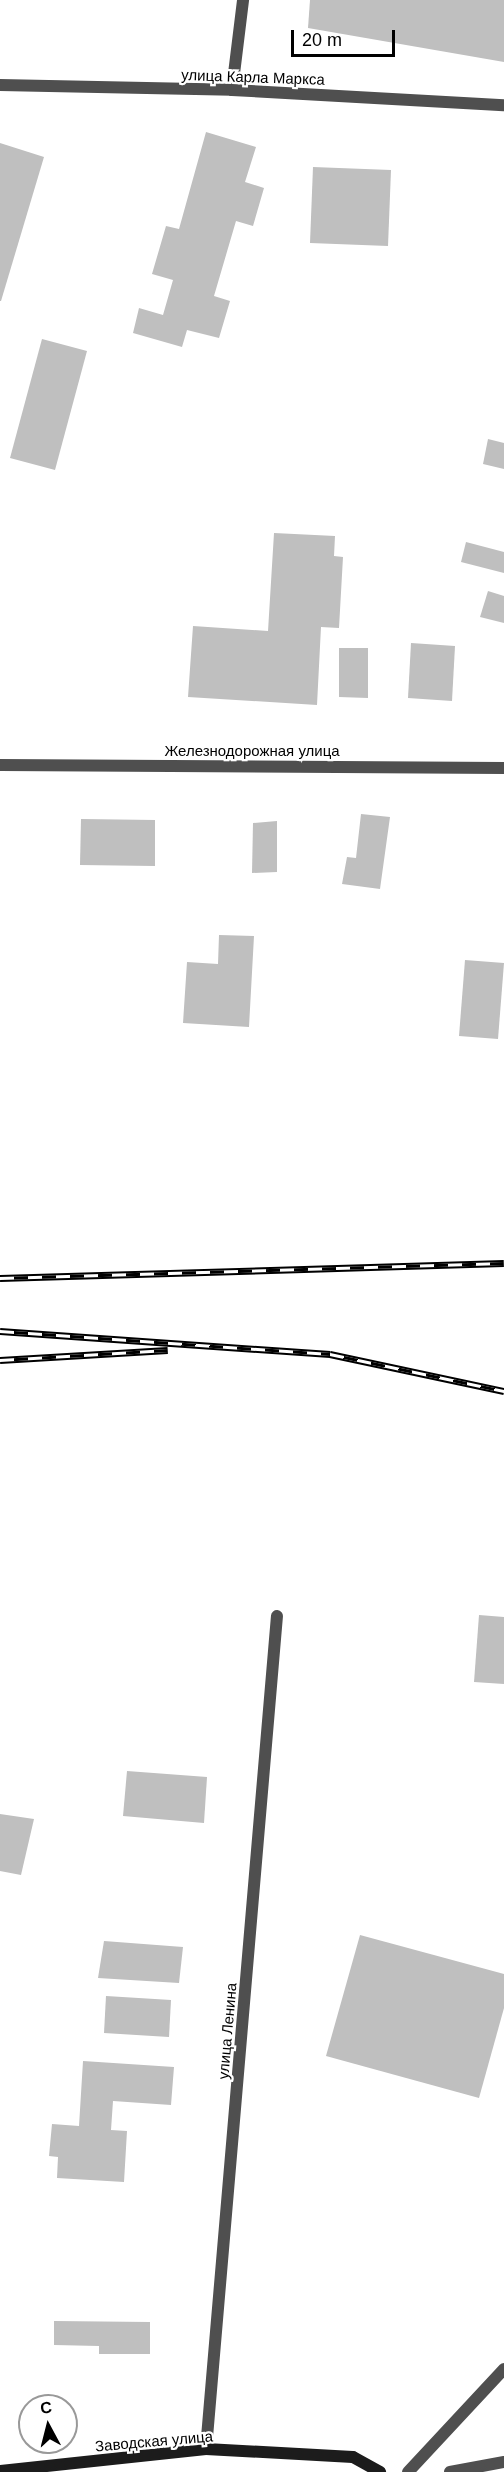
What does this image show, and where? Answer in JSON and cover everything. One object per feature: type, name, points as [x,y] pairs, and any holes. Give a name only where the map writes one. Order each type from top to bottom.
[{"type":"main road","name":"Заводская улица","points":[[0,2471],[206,2449],[353,2457],[380,2472]]},
{"type":"street","points":[[232,90],[243,0]]},
{"type":"street","name":"улица Карла Маркса","points":[[0,86],[232,90],[504,105]]},
{"type":"street","name":"Железнодорожная улица","points":[[0,765],[504,768]]},
{"type":"street","name":"улица Ленина","points":[[206,2449],[278,1616]]},
{"type":"street","points":[[408,2472],[504,2369]]},
{"type":"street","points":[[450,2472],[504,2462]]},
{"type":"building","points":[[310,0],[504,0],[504,62],[308,28]]},
{"type":"building","points":[[206,132],[256,147],[245,182],[264,188],[253,226],[236,221],[214,296],[230,301],[219,338],[187,330],[182,347],[133,333],[139,308],[163,315],[173,280],[152,274],[166,226],[179,229]]},
{"type":"building","points":[[0,143],[44,157],[1,301],[0,301]]},
{"type":"building","points":[[313,167],[391,170],[388,246],[310,243]]},
{"type":"building","points":[[42,339],[87,351],[55,470],[10,458]]},
{"type":"building","points":[[488,439],[504,443],[504,469],[483,464]]},
{"type":"building","points":[[274,533],[335,536],[334,556],[343,557],[339,628],[321,627],[317,705],[188,697],[193,626],[268,631]]},
{"type":"building","points":[[466,542],[504,552],[504,573],[461,562]]},
{"type":"building","points":[[488,591],[504,596],[504,623],[480,617]]},
{"type":"building","points":[[411,643],[455,646],[452,701],[408,698]]},
{"type":"building","points":[[339,648],[368,648],[368,698],[339,697]]},
{"type":"building","points":[[361,814],[390,817],[380,889],[342,884],[347,857],[356,858]]},
{"type":"building","points":[[81,819],[155,820],[155,866],[80,865]]},
{"type":"building","points":[[277,821],[277,872],[252,873],[253,823]]},
{"type":"building","points":[[219,935],[254,936],[249,1027],[183,1023],[187,962],[218,964]]},
{"type":"building","points":[[465,960],[504,963],[498,1039],[459,1036]]},
{"type":"building","points":[[479,1615],[504,1617],[504,1684],[474,1682]]},
{"type":"building","points":[[127,1771],[207,1777],[204,1823],[123,1816]]},
{"type":"building","points":[[0,1814],[34,1819],[21,1875],[0,1871]]},
{"type":"building","points":[[360,1935],[504,1974],[504,2008],[479,2098],[326,2056]]},
{"type":"building","points":[[104,1941],[183,1947],[179,1983],[98,1978]]},
{"type":"building","points":[[106,1996],[171,2000],[169,2037],[104,2033]]},
{"type":"building","points":[[83,2061],[174,2067],[171,2105],[113,2101],[111,2130],[127,2131],[124,2182],[57,2178],[58,2157],[49,2156],[52,2124],[79,2126]]},
{"type":"building","points":[[54,2321],[150,2322],[150,2354],[99,2354],[99,2346],[54,2345]]},
{"type":"railway","points":[[0,1278],[504,1263]]},
{"type":"railway","points":[[0,1331],[330,1354],[504,1391]]},
{"type":"railway","points":[[0,1360],[168,1350]]}]
